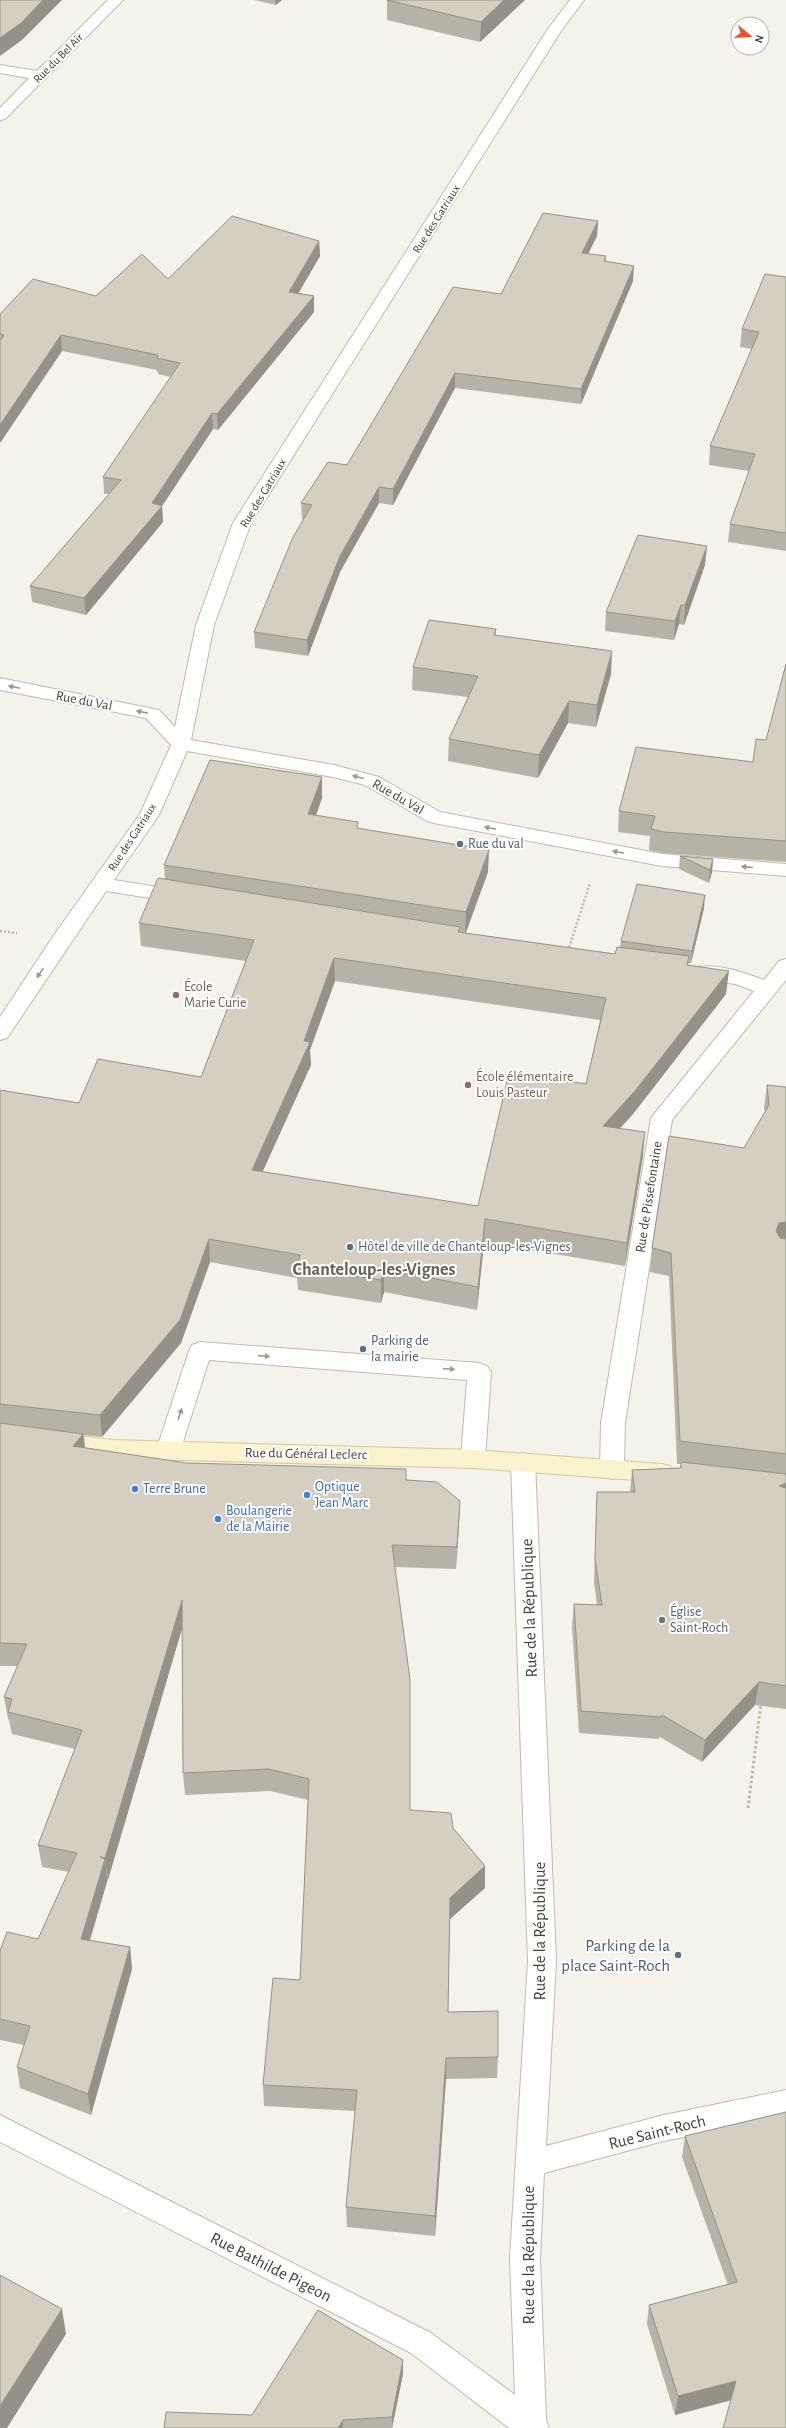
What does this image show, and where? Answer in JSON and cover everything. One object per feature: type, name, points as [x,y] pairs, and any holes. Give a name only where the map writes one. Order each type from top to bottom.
[{"type":"main road","name":"Rue du Général Leclerc","points":[[0,1435],[112,1449],[473,1459],[684,1475]]},
{"type":"street","name":"Rue du Bel Air","points":[[0,116],[116,0]]},
{"type":"street","name":"Rue des Gatriaux","points":[[0,1033],[61,940],[149,815],[181,744],[205,625],[242,523],[554,29],[577,0]]},
{"type":"street","points":[[0,69],[40,76]]},
{"type":"street","name":"Rue du Val","points":[[0,684],[152,714],[181,744],[334,772],[372,781],[434,817],[662,860],[786,870]]},
{"type":"street","points":[[101,884],[198,899]]},
{"type":"street","name":"Rue de Pissefontaine","points":[[612,1470],[613,1423],[662,1118],[766,988],[786,966]]},
{"type":"street","points":[[684,971],[738,978],[766,988]]},
{"type":"street","points":[[168,1451],[200,1351],[479,1372],[473,1459]]},
{"type":"street","name":"Rue de la République","points":[[523,1462],[542,1961],[529,2164],[525,2258],[532,2426]]},
{"type":"street","name":"Rue Saint-Roch","points":[[529,2164],[664,2128],[786,2103]]},
{"type":"street","name":"Rue Bathilde Pigeon","points":[[0,2128],[421,2343],[532,2426]]},
{"type":"path","points":[[566,957],[600,848]]},
{"type":"path","points":[[748,1808],[762,1697]]},
{"type":"building","points":[[0,0],[43,0],[21,23],[0,38]]},
{"type":"building","points":[[387,0],[504,0],[481,22]]},
{"type":"building","points":[[543,213],[598,221],[582,253],[606,256],[604,261],[634,266],[581,389],[455,373],[393,489],[379,487],[340,556],[307,640],[254,632],[293,537],[312,505],[301,503],[328,462],[347,465],[453,287],[501,294]]},
{"type":"building","points":[[232,216],[319,241],[289,292],[314,296],[217,414],[212,413],[152,503],[162,506],[84,598],[30,586],[121,480],[103,477],[180,363],[157,358],[158,355],[61,335],[0,425],[0,341],[4,335],[0,334],[0,314],[33,279],[96,296],[142,254],[168,279]]},
{"type":"building","points":[[765,274],[786,277],[786,533],[730,524],[755,454],[710,446],[759,332],[742,329]]},
{"type":"building","points":[[638,535],[707,546],[685,605],[681,605],[675,621],[606,612]]},
{"type":"building","points":[[429,620],[496,629],[494,635],[612,651],[597,705],[569,701],[539,755],[449,739],[478,676],[413,667]]},
{"type":"building","points":[[786,664],[786,841],[664,832],[651,829],[655,816],[619,811],[636,747],[753,762],[756,739],[766,740]]},
{"type":"building","points":[[210,760],[322,777],[308,814],[358,822],[357,828],[489,850],[466,912],[164,865]]},
{"type":"building","points":[[680,856],[713,859],[710,870]]},
{"type":"building","points":[[158,878],[460,927],[458,932],[615,954],[617,947],[689,956],[687,965],[729,971],[635,1091],[603,1126],[645,1132],[627,1243],[485,1219],[478,1287],[384,1269],[381,1280],[297,1267],[300,1255],[209,1239],[180,1320],[100,1415],[0,1404],[0,1090],[79,1103],[98,1059],[201,1077],[254,940],[139,923]],"holes":[[[334,958],[606,998],[586,1084],[509,1072],[478,1206],[252,1170],[310,1042],[304,1041]]]},
{"type":"building","points":[[637,884],[705,895],[692,951],[621,941]]},
{"type":"building","points":[[767,1085],[786,1087],[786,1222],[779,1223],[776,1231],[780,1238],[786,1239],[786,1454],[680,1441],[671,1253],[652,1248],[669,1136],[744,1148],[769,1105]]},
{"type":"building","points":[[0,1423],[83,1434],[73,1446],[187,1463],[406,1469],[406,1480],[437,1482],[460,1501],[457,1547],[392,1545],[410,1680],[410,1810],[451,1813],[453,1828],[485,1866],[450,1898],[448,2012],[498,2011],[498,2057],[446,2058],[435,2216],[346,2207],[357,2090],[263,2085],[273,1978],[300,1980],[309,1779],[269,1769],[183,1773],[182,1600],[105,1858],[100,1857],[105,1859],[81,1939],[130,1947],[88,2094],[17,2067],[30,2026],[0,2019],[0,1951],[7,1932],[38,1939],[77,1853],[38,1845],[82,1730],[8,1712],[12,1699],[4,1697],[27,1644],[0,1643]]},
{"type":"building","name":"Église Saint-Roch","points":[[681,1462],[786,1474],[786,1483],[779,1486],[786,1488],[786,1686],[759,1682],[705,1740],[662,1715],[661,1717],[581,1711],[574,1604],[602,1605],[595,1559],[597,1492],[635,1492],[632,1470],[681,1468]]},
{"type":"building","points":[[786,2112],[786,2428],[723,2428],[736,2381],[678,2396],[649,2305],[737,2282],[685,2136]]},
{"type":"building","points":[[0,2275],[62,2309],[0,2406]]},
{"type":"building","points":[[318,2310],[403,2360],[392,2417],[343,2420],[338,2428],[164,2428],[166,2412],[252,2415]]},
{"type":"place","name":"Rue du val","points":[[460,844]]},
{"type":"place","name":"École Marie Curie","points":[[176,995]]},
{"type":"place","name":"École élémentaire Louis Pasteur","points":[[468,1085]]},
{"type":"place","name":"Hôtel de ville de Chanteloup-les-Vignes","points":[[350,1247]]},
{"type":"place","name":"Parking de la mairie","points":[[363,1349]]},
{"type":"place","name":"Terre Brune","points":[[135,1489]]},
{"type":"place","name":"Optique Jean Marc","points":[[307,1495]]},
{"type":"place","name":"Boulangerie de la Mairie","points":[[218,1519]]},
{"type":"place","name":"Église Saint-Roch","points":[[662,1620]]},
{"type":"place","name":"Parking de la place Saint-Roch","points":[[678,1955]]},
{"type":"district","name":"Chanteloup-les-Vignes","points":[[374,1270]]}]
